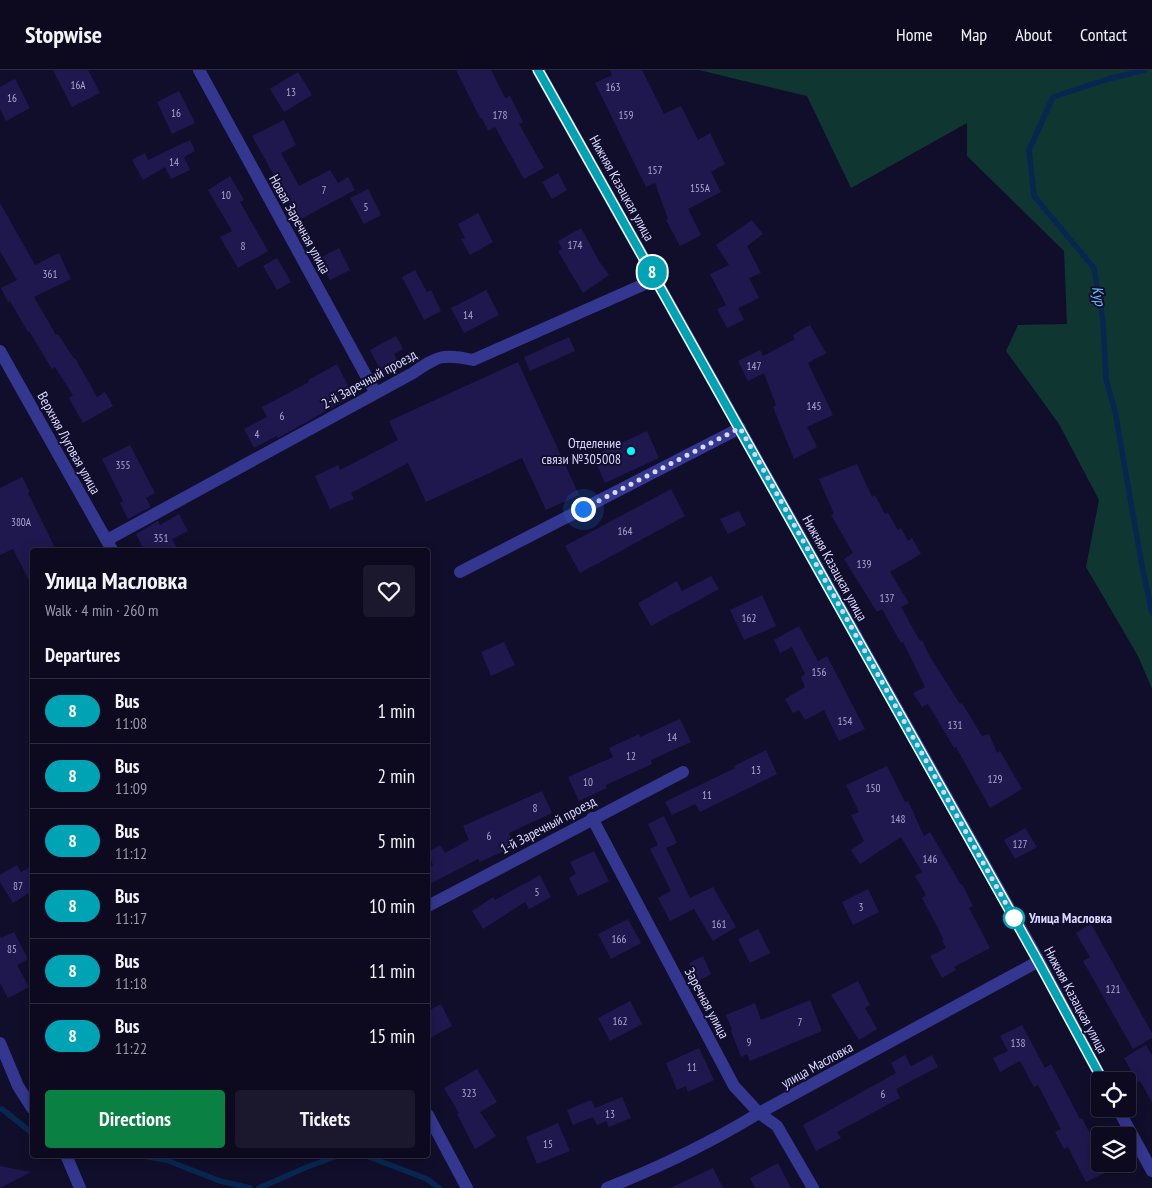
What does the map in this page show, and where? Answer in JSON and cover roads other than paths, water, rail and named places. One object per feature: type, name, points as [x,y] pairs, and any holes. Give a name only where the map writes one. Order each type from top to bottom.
[{"type":"street","name":"Новая Заречная улица","points":[[199,70],[375,392]]},
{"type":"street","name":"Нижняя Казацкая улица","points":[[538,70],[1038,961],[1098,1072]]},
{"type":"street","name":"2-й Заречный проезд","points":[[109,545],[375,392],[413,373],[435,358],[452,356],[473,360],[656,279]]},
{"type":"street","name":"Верхняя Луговая улица","points":[[0,351],[109,545]]},
{"type":"street","points":[[460,572],[740,428]]},
{"type":"street","name":"1-й Заречный проезд","points":[[430,905],[592,818],[683,772]]},
{"type":"street","name":"Заречная улица","points":[[592,818],[734,1086],[759,1113],[777,1126],[813,1188]]},
{"type":"street","name":"улица Масловка","points":[[607,1188],[663,1165],[726,1134],[759,1113],[1038,961]]},
{"type":"street","points":[[0,1043],[18,1086],[30,1105]]},
{"type":"street","points":[[1122,1117],[1152,1171]]},
{"type":"street","points":[[430,1119],[467,1188]]},
{"type":"street","points":[[67,1158],[80,1188]]},
{"type":"waterway","name":"Кур","points":[[1145,70],[1108,79],[1053,97],[1029,150],[1034,196],[1094,268],[1103,321],[1106,379],[1115,411],[1152,613]]},
{"type":"waterway","points":[[2,1109],[30,1131]]},
{"type":"waterway","points":[[154,1158],[166,1160],[220,1181],[250,1188]]},
{"type":"waterway","points":[[259,1188],[332,1158]]},
{"type":"waterway","points":[[372,1158],[427,1179],[439,1188]]},
{"type":"place","name":"Отделение связи №305008","points":[[631,451]]},
{"type":"place","name":"Улица Масловка","points":[[1014,918]]}]
